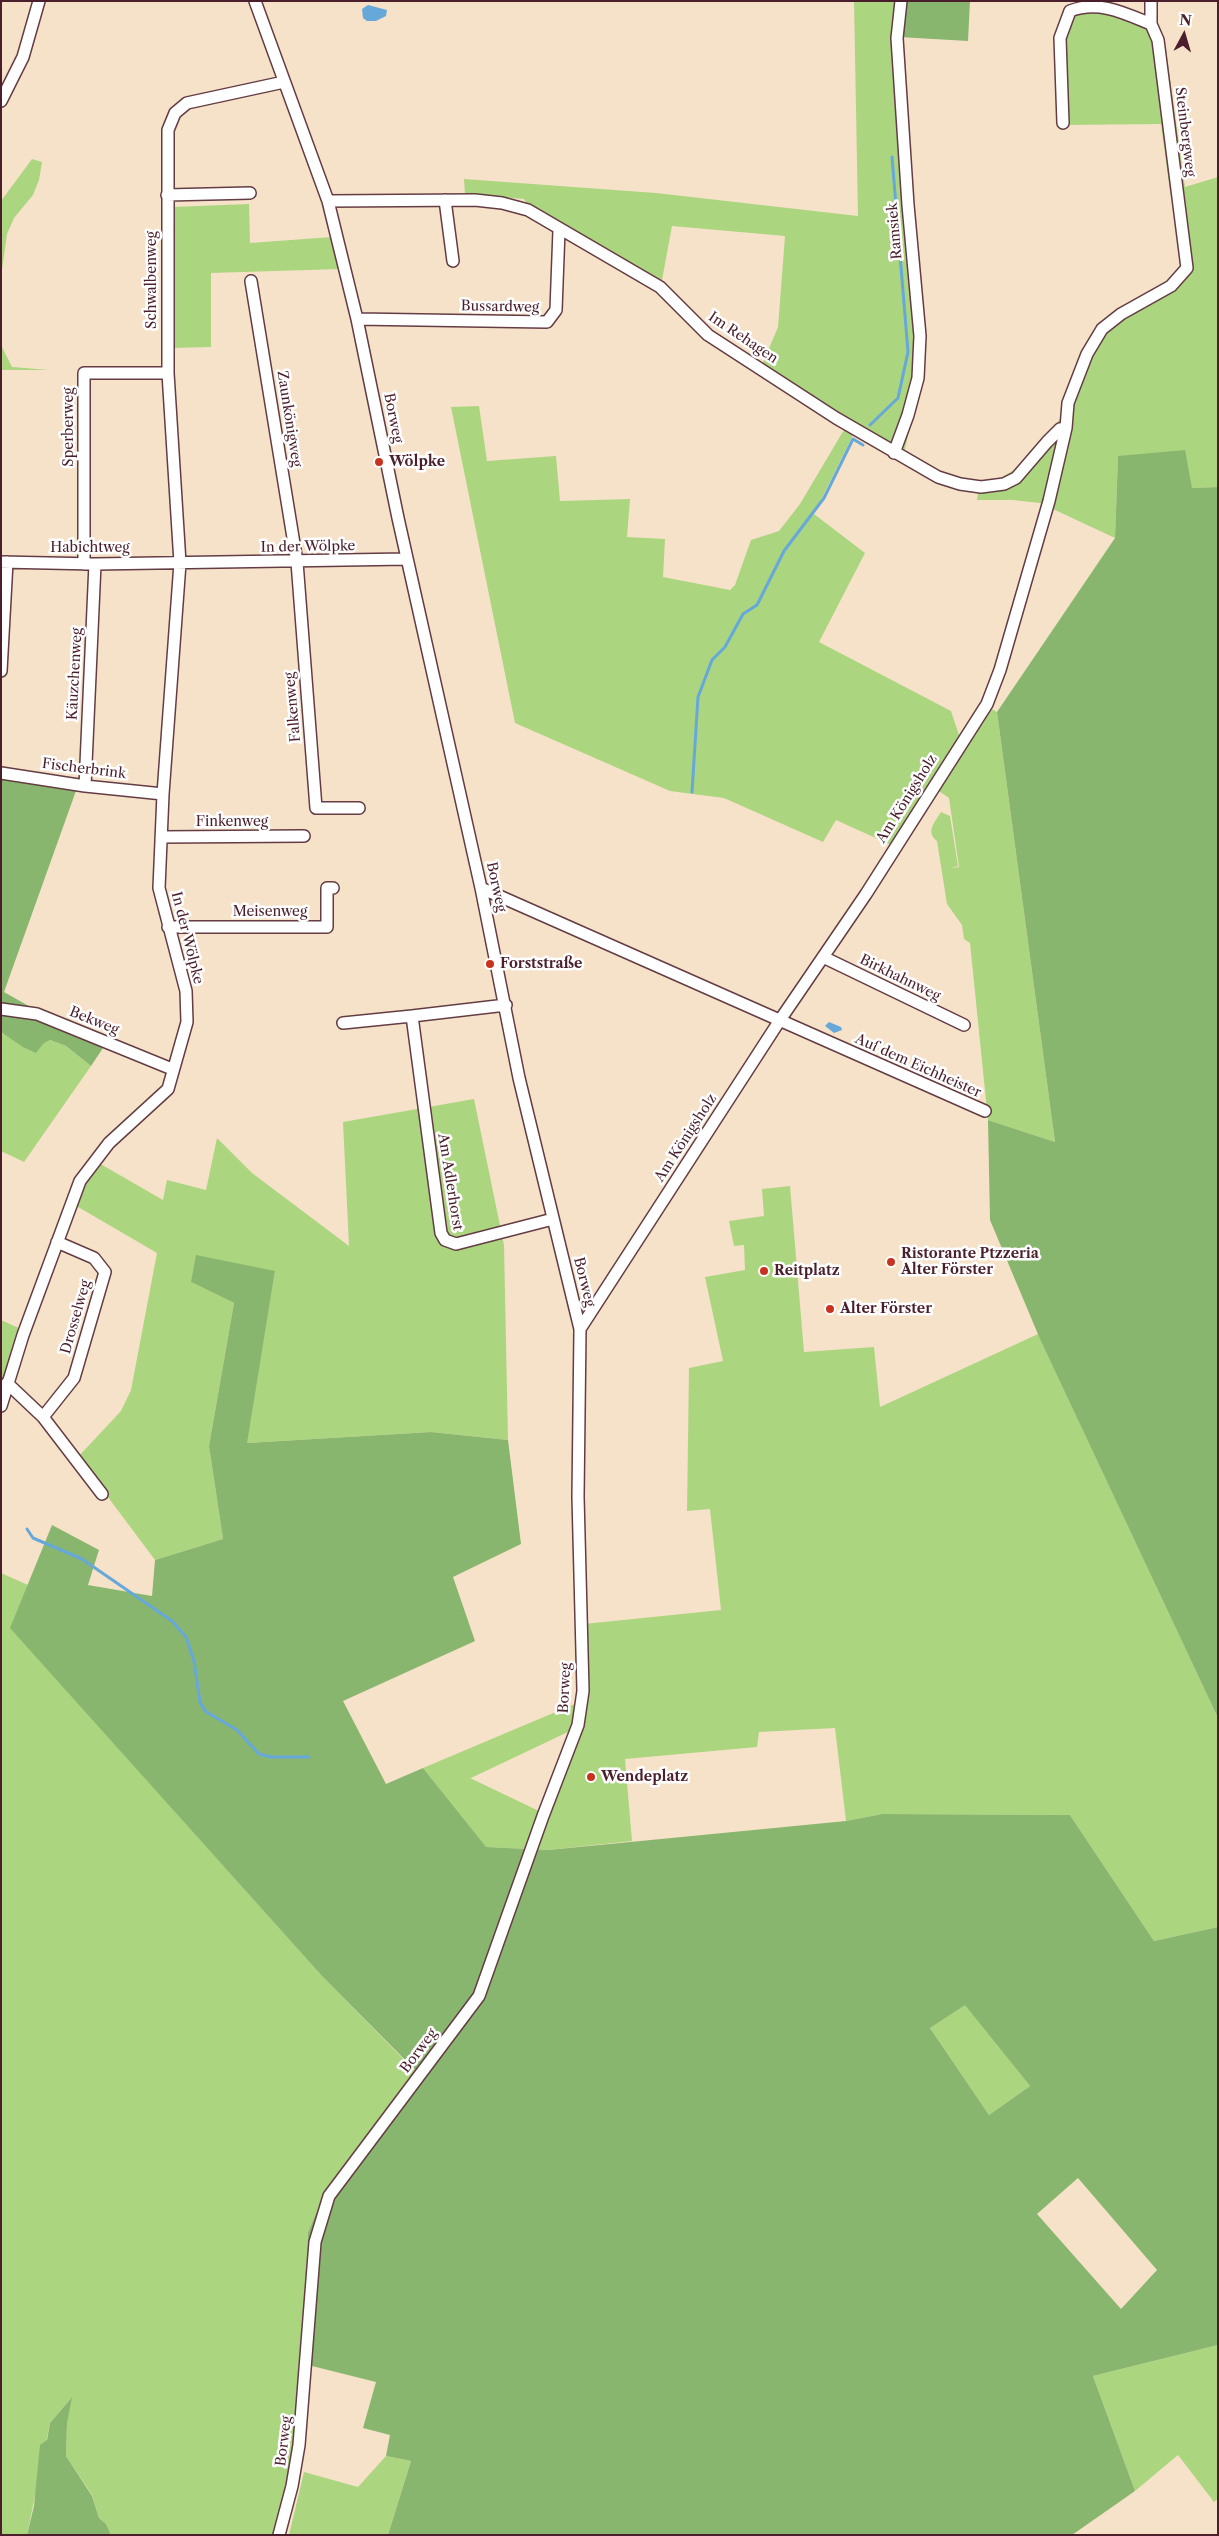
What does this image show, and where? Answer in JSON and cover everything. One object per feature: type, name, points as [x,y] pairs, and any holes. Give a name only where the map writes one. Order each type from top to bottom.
[{"type":"street","points":[[1,101],[23,57],[39,1]]},
{"type":"street","name":"Borweg","points":[[255,1],[328,201],[357,320],[407,559],[481,888],[506,1005],[519,1078],[580,1329],[578,1497],[583,1690],[578,1725],[542,1816],[479,1996],[329,2196],[315,2242],[299,2445],[292,2486],[279,2535]]},
{"type":"street","name":"Ramsiek","points":[[894,454],[908,415],[918,378],[920,336],[908,205],[898,38],[901,1]]},
{"type":"street","name":"Steinbergweg","points":[[1151,1],[1151,24],[1158,40],[1187,268]]},
{"type":"street","points":[[1063,123],[1060,38],[1070,11],[1081,5],[1106,4],[1151,24]]},
{"type":"street","name":"Schwalbenweg","points":[[180,563],[168,373],[168,130],[175,113],[187,103],[284,82]]},
{"type":"street","points":[[167,195],[250,193]]},
{"type":"street","points":[[445,200],[453,262]]},
{"type":"street","name":"Im Rehagen","points":[[328,201],[475,200],[511,205],[528,210],[660,287],[708,335],[894,454],[938,477],[972,487],[1004,484],[1016,478],[1060,428],[1066,428]]},
{"type":"street","name":"Bussardweg","points":[[357,320],[547,322],[556,310],[560,230]]},
{"type":"street","name":"Am Königsholz","points":[[580,1329],[987,704],[1000,670],[1048,501],[1066,428],[1068,403],[1087,354],[1102,329],[1121,314],[1171,286],[1187,268]]},
{"type":"street","name":"Zaunkönigweg","points":[[251,281],[297,562]]},
{"type":"street","name":"Sperberweg","points":[[89,564],[84,373],[168,373]]},
{"type":"street","name":"In der Wölpke","points":[[1,1406],[7,1383],[71,1200],[92,1163],[109,1143],[168,1089],[172,1069],[188,1022],[186,991],[159,888],[163,794],[180,563],[407,559]]},
{"type":"street","points":[[1,671],[4,562]]},
{"type":"street","name":"Habichtweg","points":[[4,562],[89,564],[180,563]]},
{"type":"street","name":"Falkenweg","points":[[297,562],[316,808],[359,808]]},
{"type":"street","name":"Käuzchenweg","points":[[84,786],[89,564]]},
{"type":"street","name":"Fischerbrink","points":[[1,773],[84,786],[163,794]]},
{"type":"street","name":"Finkenweg","points":[[161,837],[304,836]]},
{"type":"street","name":"Meisenweg","points":[[168,927],[327,927],[326,888],[333,888]]},
{"type":"street","points":[[481,888],[780,1020]]},
{"type":"street","name":"Birkhahnweg","points":[[823,957],[964,1025]]},
{"type":"street","points":[[343,1023],[506,1005]]},
{"type":"street","name":"Bekweg","points":[[1,1009],[37,1014],[172,1069]]},
{"type":"street","name":"Am Adlerhorst","points":[[412,1016],[440,1233],[445,1240],[456,1244],[553,1219]]},
{"type":"street","name":"Auf dem Eichheister","points":[[780,1020],[985,1112]]},
{"type":"street","name":"Drosselweg","points":[[43,1418],[74,1378],[104,1272],[94,1258],[57,1242]]},
{"type":"street","points":[[7,1383],[43,1418],[102,1494]]},
{"type":"green space","points":[[854,1],[904,1],[899,37],[921,378],[903,458],[857,427],[814,514],[865,553],[819,642],[951,711],[960,738],[981,703],[997,712],[1055,1142],[988,1120],[970,943],[964,939],[962,925],[947,904],[937,841],[933,838],[931,831],[941,812],[950,816],[958,866],[951,868],[959,867],[949,798],[930,785],[891,845],[836,820],[823,842],[724,798],[670,791],[515,723],[451,407],[479,406],[487,461],[556,456],[560,501],[630,499],[627,537],[665,539],[663,577],[730,590],[735,585],[751,540],[779,531],[800,504],[848,423],[762,365],[778,327],[785,236],[672,226],[660,291],[529,207],[524,199],[465,194],[464,179],[656,193],[858,216]]},
{"type":"green space","points":[[904,1],[970,1],[968,41],[899,37]]},
{"type":"green space","points":[[1144,1],[1157,1],[1157,22],[1166,50],[1185,187],[1218,177],[1218,487],[1192,488],[1118,456],[1115,538],[1040,503],[1013,500],[977,500],[979,485],[995,481],[1014,470],[1062,417],[1101,326],[1169,285],[1185,266],[1170,191],[1161,124],[1065,125],[1062,38],[1072,12],[1099,6],[1145,26]]},
{"type":"green space","points":[[32,159],[42,162],[39,180],[33,195],[14,218],[7,234],[1,277],[1,201]]},
{"type":"green space","points":[[249,204],[250,243],[332,237],[340,269],[211,273],[211,347],[174,348],[172,207]]},
{"type":"green space","points":[[1,345],[12,367],[49,370],[1,370]]},
{"type":"green space","points":[[1185,450],[1192,488],[1218,487],[1218,1718],[1040,1339],[990,1220],[988,1120],[1055,1142],[997,712],[1115,538],[1118,456]]},
{"type":"green space","points":[[1,775],[77,788],[4,992],[103,1048],[91,1066],[66,1046],[50,1040],[43,1044],[36,1053],[23,1047],[1,1032]]},
{"type":"green space","points":[[1,1033],[43,1044],[50,1040],[66,1046],[91,1066],[24,1162],[1,1151]]},
{"type":"green space","points":[[474,1099],[504,1245],[508,1440],[431,1432],[246,1443],[275,1271],[191,1282],[234,1303],[209,1446],[223,1539],[155,1560],[78,1457],[121,1411],[131,1390],[157,1253],[73,1204],[97,1162],[163,1200],[167,1180],[206,1190],[217,1138],[252,1173],[349,1246],[343,1122]]},
{"type":"green space","points":[[790,1186],[804,1352],[874,1347],[880,1407],[1038,1334],[1218,1718],[1218,1927],[1154,1941],[1070,1815],[882,1814],[846,1821],[835,1728],[759,1732],[757,1747],[625,1759],[632,1841],[548,1850],[485,1847],[423,1768],[584,1700],[584,1624],[721,1610],[710,1509],[687,1511],[689,1368],[723,1361],[705,1277],[745,1270],[744,1245],[734,1246],[729,1221],[764,1216],[762,1189]],"holes":[[[570,1731],[541,1812],[470,1778]]]},
{"type":"green space","points":[[196,1255],[275,1271],[247,1443],[431,1432],[508,1440],[521,1544],[453,1577],[475,1641],[343,1701],[386,1784],[423,1768],[486,1847],[548,1850],[846,1821],[882,1814],[1070,1815],[1154,1941],[1218,1927],[1218,2345],[1093,2376],[1135,2491],[1072,2535],[388,2535],[411,2461],[386,2456],[390,2435],[363,2428],[376,2382],[304,2364],[308,2232],[326,2191],[415,2070],[322,1976],[10,1628],[52,1525],[99,1550],[88,1585],[152,1596],[155,1560],[223,1539],[209,1446],[234,1303],[191,1282]],"holes":[[[965,2005],[1030,2086],[989,2115],[930,2028]],[[1078,2178],[1157,2270],[1121,2309],[1037,2214]]]},
{"type":"green space","points":[[1,1320],[21,1329],[1,1389]]},
{"type":"green space","points":[[1,1573],[28,1585],[11,1628],[322,1976],[415,2071],[326,2191],[308,2232],[304,2364],[297,2446],[276,2535],[111,2535],[106,2524],[99,2518],[92,2495],[66,2456],[67,2424],[71,2398],[50,2423],[27,2535],[1,2535]]},
{"type":"green space","points":[[965,2004],[1030,2086],[989,2115],[930,2028]]},
{"type":"green space","points":[[1218,2345],[1218,2499],[1214,2502],[1178,2455],[1135,2491],[1093,2376]]},
{"type":"green space","points":[[72,2397],[67,2424],[66,2456],[92,2496],[99,2518],[106,2524],[111,2535],[27,2535],[34,2506],[40,2445],[47,2440],[50,2423]]},
{"type":"green space","points":[[386,2456],[411,2461],[388,2535],[289,2535],[304,2472],[358,2487]]},
{"type":"water","points":[[368,5],[387,10],[386,16],[376,21],[367,21],[363,18],[362,9]]},
{"type":"water","points":[[829,1022],[841,1027],[842,1030],[834,1033],[825,1026]]},
{"type":"waterway","points":[[870,425],[898,398],[908,352],[892,157]]},
{"type":"waterway","points":[[692,792],[698,697],[712,660],[725,647],[743,614],[757,605],[784,551],[824,498],[853,439],[863,445]]},
{"type":"waterway","points":[[27,1529],[33,1538],[82,1559],[172,1621],[186,1637],[194,1661],[200,1702],[205,1711],[237,1730],[259,1754],[271,1757],[309,1757]]},
{"type":"place","name":"Wölpke","points":[[379,462]]},
{"type":"place","name":"Forststraße","points":[[490,964]]},
{"type":"place","name":"Ristorante Ptzzeria Alter Förster","points":[[891,1262]]},
{"type":"place","name":"Reitplatz","points":[[764,1271]]},
{"type":"place","name":"Alter Förster","points":[[830,1309]]},
{"type":"place","name":"Wendeplatz","points":[[591,1777]]}]
